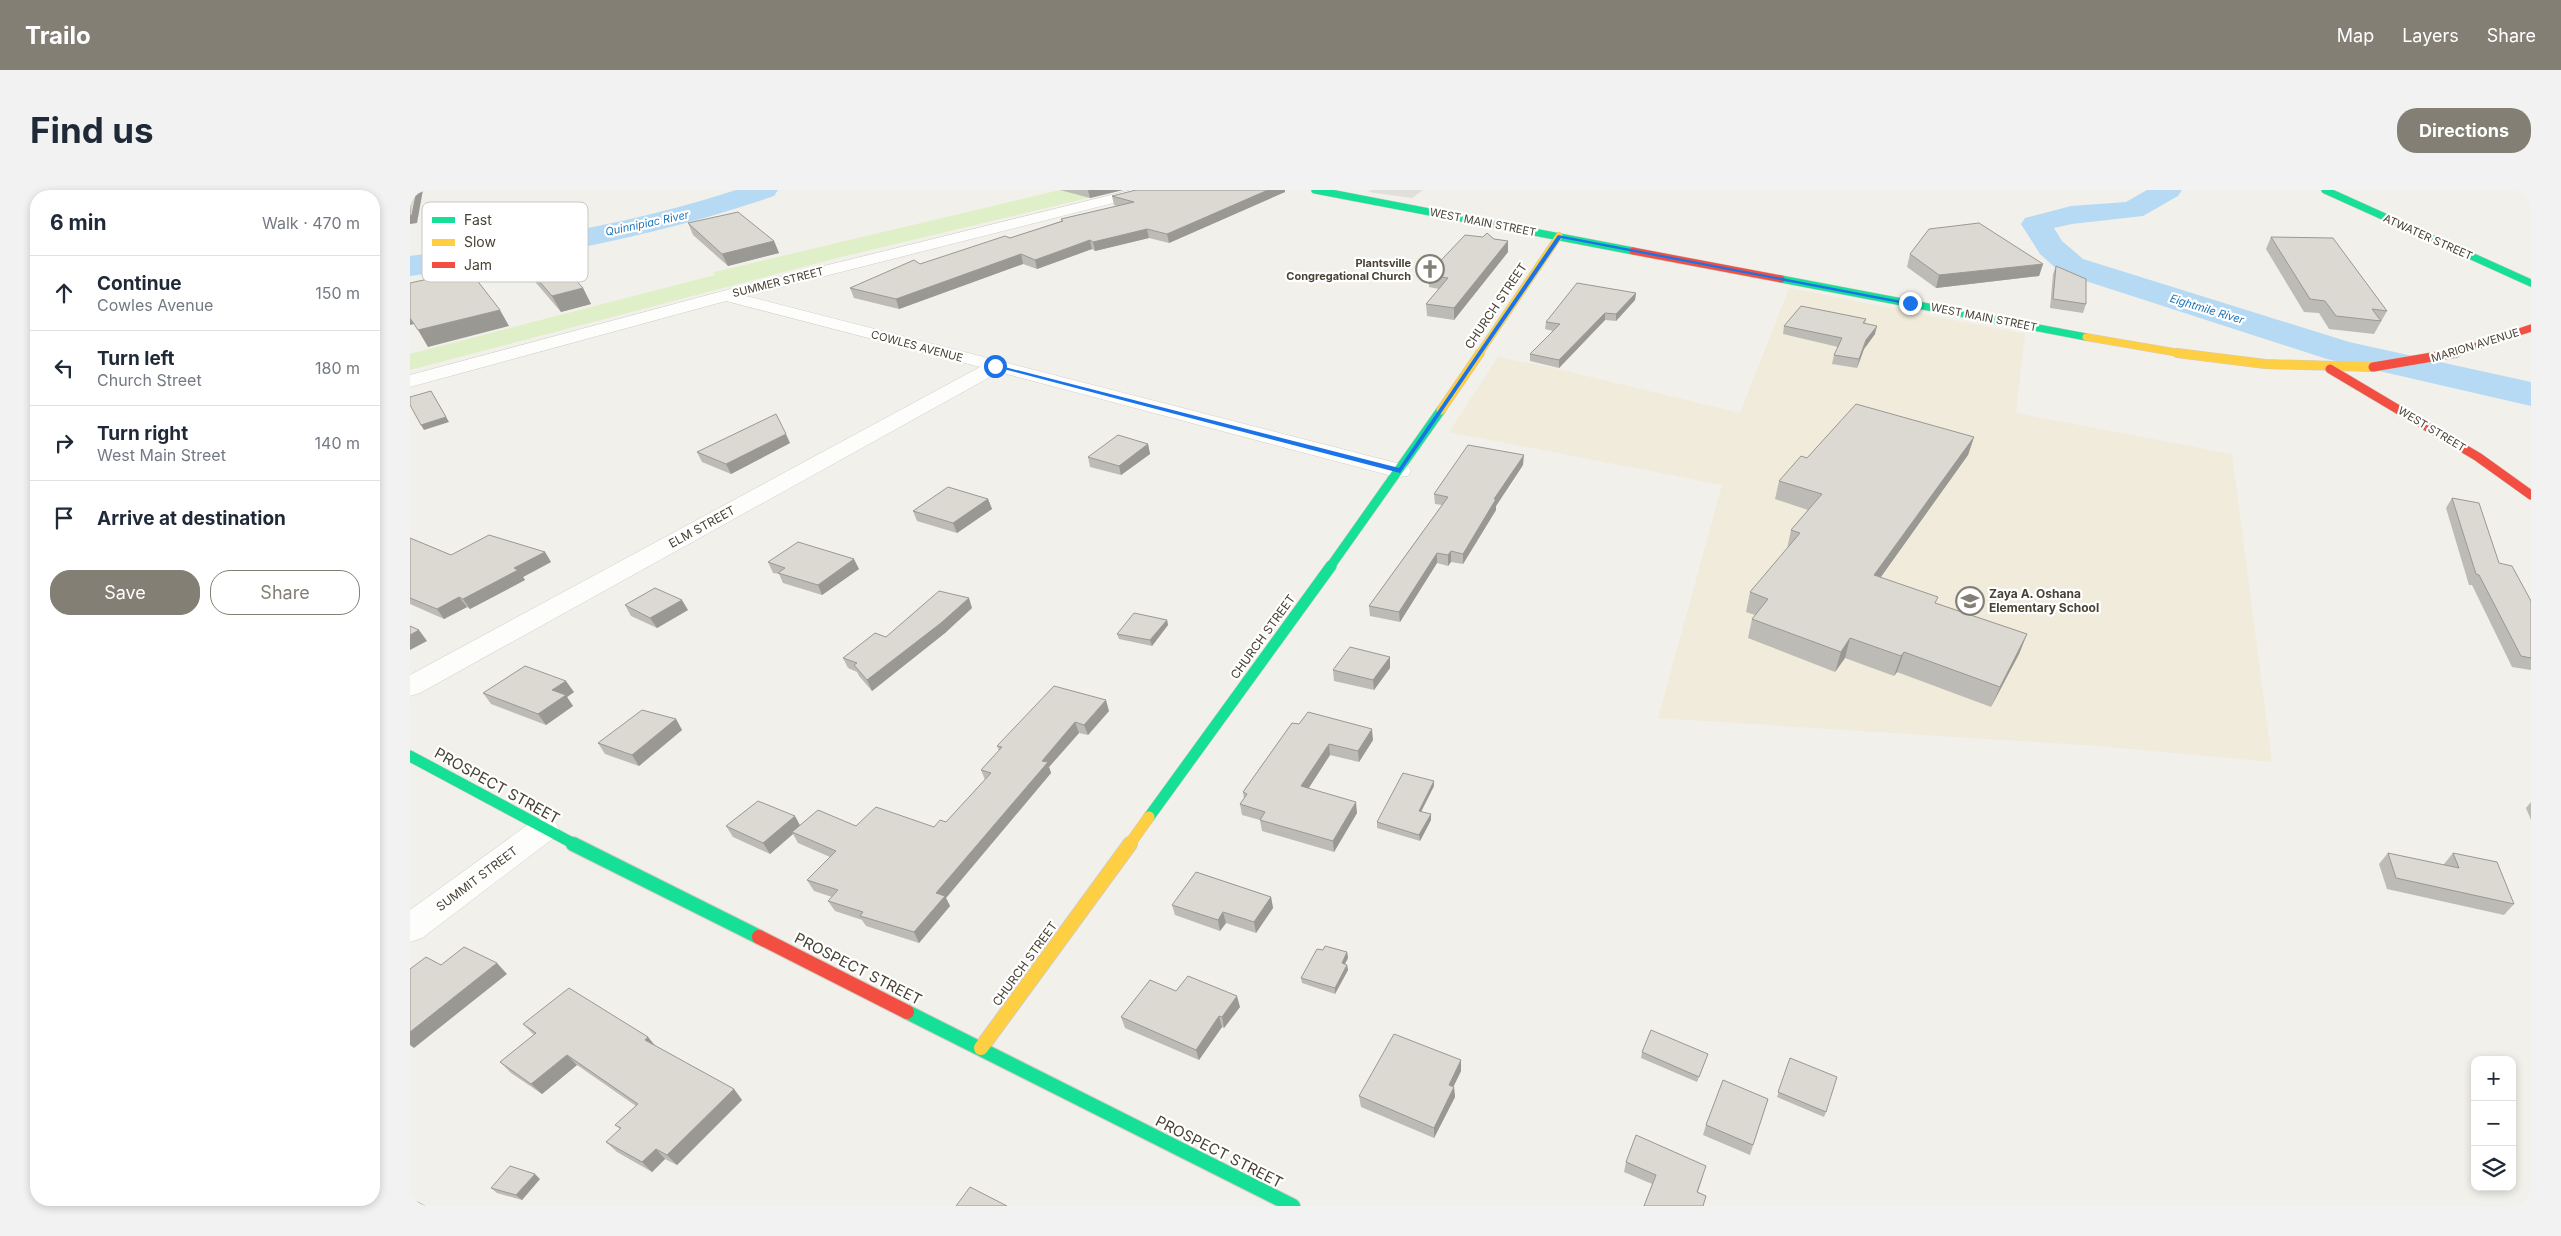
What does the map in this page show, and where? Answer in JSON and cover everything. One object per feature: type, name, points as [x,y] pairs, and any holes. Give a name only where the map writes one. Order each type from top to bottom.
[{"type":"main road","name":"WEST MAIN STREET","points":[[1316,190],[2183,355],[2282,367],[2330,369]]},
{"type":"main road","name":"ATWATER STREET","points":[[2325,190],[2531,283]]},
{"type":"main road","name":"CHURCH STREET","points":[[981,1048],[1400,471],[1559,236]]},
{"type":"main road","name":"MARION AVENUE","points":[[2330,369],[2414,362],[2452,354],[2531,328]]},
{"type":"main road","name":"WEST STREET","points":[[2330,369],[2478,457],[2531,495]]},
{"type":"main road","name":"PROSPECT STREET","points":[[410,756],[544,829],[1293,1206]]},
{"type":"street","name":"SUMMER STREET","points":[[410,381],[725,296],[1148,190]]},
{"type":"street","name":"COWLES AVENUE","points":[[725,296],[1400,471]]},
{"type":"street","name":"ELM STREET","points":[[410,688],[995,366]]},
{"type":"street","name":"SUMMIT STREET","points":[[410,928],[544,829]]},
{"type":"shaded area","points":[[1371,190],[1423,190],[1412,198],[1368,192]]},
{"type":"shaded area","name":"Zaya A. Oshana Elementary School","points":[[1789,288],[2025,334],[2016,413],[2232,454],[2272,762],[2098,746],[1658,718],[1722,485],[1449,432],[1498,357],[1554,368],[1740,413]]},
{"type":"green space","points":[[1060,190],[1121,190],[841,257],[410,370],[410,354],[715,275],[713,272]]},
{"type":"building","points":[[410,190],[417,190],[412,215],[410,216]]},
{"type":"building","points":[[1136,190],[1268,190],[1167,234],[1147,229],[1093,242],[1090,240],[1035,260],[1021,254],[896,299],[850,288],[914,260],[920,264],[1005,236],[1010,238],[1063,221],[1061,219],[1134,202],[1112,196]]},
{"type":"building","points":[[738,212],[774,241],[722,254],[688,223]]},
{"type":"building","points":[[1979,223],[2043,264],[1939,275],[1910,254],[1929,229]]},
{"type":"building","points":[[1487,233],[1494,239],[1508,241],[1454,308],[1426,304],[1448,278],[1429,275],[1429,273],[1465,235],[1483,237]]},
{"type":"building","points":[[2271,237],[2333,238],[2387,311],[2372,309],[2381,321],[2336,316],[2325,301],[2310,299]]},
{"type":"building","points":[[2056,266],[2086,279],[2086,304],[2053,299]]},
{"type":"building","points":[[422,280],[422,282],[478,282],[500,310],[418,330],[410,318],[410,283]]},
{"type":"building","points":[[540,282],[578,282],[583,288],[552,296]]},
{"type":"building","points":[[1577,283],[1636,293],[1616,314],[1605,313],[1559,360],[1530,354],[1560,324],[1546,322]]},
{"type":"building","points":[[1801,306],[1866,319],[1863,323],[1877,326],[1866,340],[1859,359],[1834,355],[1842,338],[1784,326]]},
{"type":"building","points":[[431,391],[446,417],[421,425],[410,405],[410,397]]},
{"type":"building","points":[[1856,404],[1974,437],[1874,575],[1938,597],[1935,603],[2027,634],[2000,687],[1904,652],[1901,656],[1850,638],[1841,652],[1752,619],[1768,599],[1750,592],[1800,533],[1791,530],[1822,494],[1779,481],[1801,456],[1807,458]]},
{"type":"building","points":[[776,414],[786,434],[726,464],[697,452]]},
{"type":"building","points":[[1118,435],[1148,444],[1119,466],[1088,457]]},
{"type":"building","points":[[1468,445],[1524,455],[1494,499],[1496,499],[1463,554],[1451,551],[1448,555],[1437,553],[1399,612],[1369,606],[1448,497],[1434,494]]},
{"type":"building","points":[[948,487],[988,499],[953,523],[913,511]]},
{"type":"building","points":[[2452,498],[2479,503],[2499,563],[2512,566],[2531,601],[2531,658],[2521,656],[2479,575],[2476,574]]},
{"type":"building","points":[[489,535],[545,552],[514,568],[518,570],[463,599],[459,597],[437,609],[410,598],[410,538],[451,555]]},
{"type":"building","points":[[798,542],[854,559],[818,585],[778,573],[785,568],[768,562]]},
{"type":"building","points":[[655,588],[682,600],[650,618],[625,605]]},
{"type":"building","points":[[939,591],[969,598],[941,623],[867,680],[854,665],[857,663],[843,658],[875,633],[886,637]]},
{"type":"building","points":[[1134,613],[1167,620],[1150,640],[1117,634]]},
{"type":"building","points":[[410,626],[419,630],[410,635]]},
{"type":"building","points":[[1350,647],[1390,657],[1373,680],[1333,670]]},
{"type":"building","points":[[525,666],[566,681],[552,690],[566,695],[538,714],[483,693]]},
{"type":"building","points":[[1054,686],[1106,700],[1084,725],[1075,722],[1042,761],[1048,762],[936,893],[945,896],[914,932],[860,916],[863,912],[828,901],[838,890],[807,880],[836,851],[792,832],[818,810],[856,826],[876,807],[934,827],[940,820],[946,822],[991,773],[981,770],[1002,747],[997,746]]},
{"type":"building","points":[[642,710],[676,719],[632,755],[598,743]]},
{"type":"building","points":[[1308,712],[1372,729],[1358,751],[1329,744],[1301,786],[1356,802],[1333,841],[1260,820],[1265,812],[1240,804],[1247,794],[1243,792],[1292,723],[1299,724]]},
{"type":"building","points":[[1403,773],[1434,781],[1419,811],[1431,814],[1419,835],[1377,822]]},
{"type":"building","points":[[758,801],[795,816],[763,843],[726,826]]},
{"type":"building","points":[[2388,853],[2459,868],[2453,853],[2497,862],[2514,904],[2396,878]]},
{"type":"building","points":[[1196,872],[1271,897],[1254,922],[1223,912],[1218,920],[1172,905]]},
{"type":"building","points":[[1325,946],[1347,952],[1342,963],[1347,965],[1335,988],[1301,978],[1317,949],[1323,950]]},
{"type":"building","points":[[464,947],[497,963],[410,1032],[410,969],[426,957],[441,965]]},
{"type":"building","points":[[1188,976],[1237,996],[1222,1017],[1219,1016],[1196,1050],[1121,1017],[1150,980],[1176,991]]},
{"type":"building","points":[[569,988],[648,1037],[645,1040],[734,1089],[667,1155],[656,1149],[642,1162],[606,1142],[621,1128],[615,1125],[638,1104],[567,1055],[531,1084],[500,1062],[536,1033],[523,1024]]},
{"type":"building","points":[[1651,1030],[1708,1054],[1699,1077],[1642,1052]]},
{"type":"building","points":[[1394,1034],[1461,1060],[1449,1085],[1454,1087],[1434,1128],[1359,1096]]},
{"type":"building","points":[[1790,1058],[1837,1077],[1826,1112],[1778,1092]]},
{"type":"building","points":[[1723,1080],[1768,1099],[1753,1145],[1706,1125]]},
{"type":"building","points":[[1636,1135],[1706,1166],[1697,1192],[1706,1196],[1703,1206],[1644,1206],[1656,1175],[1626,1162]]},
{"type":"building","points":[[510,1166],[535,1174],[516,1195],[491,1188]]},
{"type":"building","points":[[970,1187],[1007,1206],[956,1206]]},
{"type":"building","points":[[410,1198],[425,1206],[410,1206]]},
{"type":"waterway","name":"Quinnipiac River","points":[[588,237],[678,217],[764,190]]},
{"type":"waterway","name":"Eightmile River","points":[[2168,190],[2133,210],[2071,215],[2036,224],[2051,247],[2072,266],[2340,351],[2531,394]]},
{"type":"waterway","name":"Quinnipiac River","points":[[410,266],[422,264]]},
{"type":"traffic: fast","points":[[1315,190],[1633,251]]},
{"type":"traffic: fast","points":[[2325,190],[2531,283]]},
{"type":"traffic: fast","points":[[1781,279],[2086,337]]},
{"type":"traffic: fast","points":[[1149,817],[1400,471],[1441,410]]},
{"type":"traffic: fast","points":[[410,756],[544,829],[759,937]]},
{"type":"traffic: fast","points":[[907,1012],[1293,1206]]},
{"type":"traffic: slow","points":[[1441,410],[1559,236]]},
{"type":"traffic: slow","points":[[2086,337],[2157,350],[2265,364],[2301,367],[2373,367]]},
{"type":"traffic: slow","points":[[981,1048],[1149,817]]},
{"type":"traffic: jam","points":[[1633,251],[1781,279]]},
{"type":"traffic: jam","points":[[2373,367],[2447,356],[2531,328]]},
{"type":"traffic: jam","points":[[2330,369],[2478,457],[2531,495]]},
{"type":"traffic: jam","points":[[759,937],[907,1012]]},
{"type":"place","name":"Plantsville Congregational Church","points":[[1430,269]]},
{"type":"place","name":"Zaya A. Oshana Elementary School","points":[[1970,601]]},
{"type":"route","points":[[995,366],[1400,471],[1559,236],[1910,303]]}]
